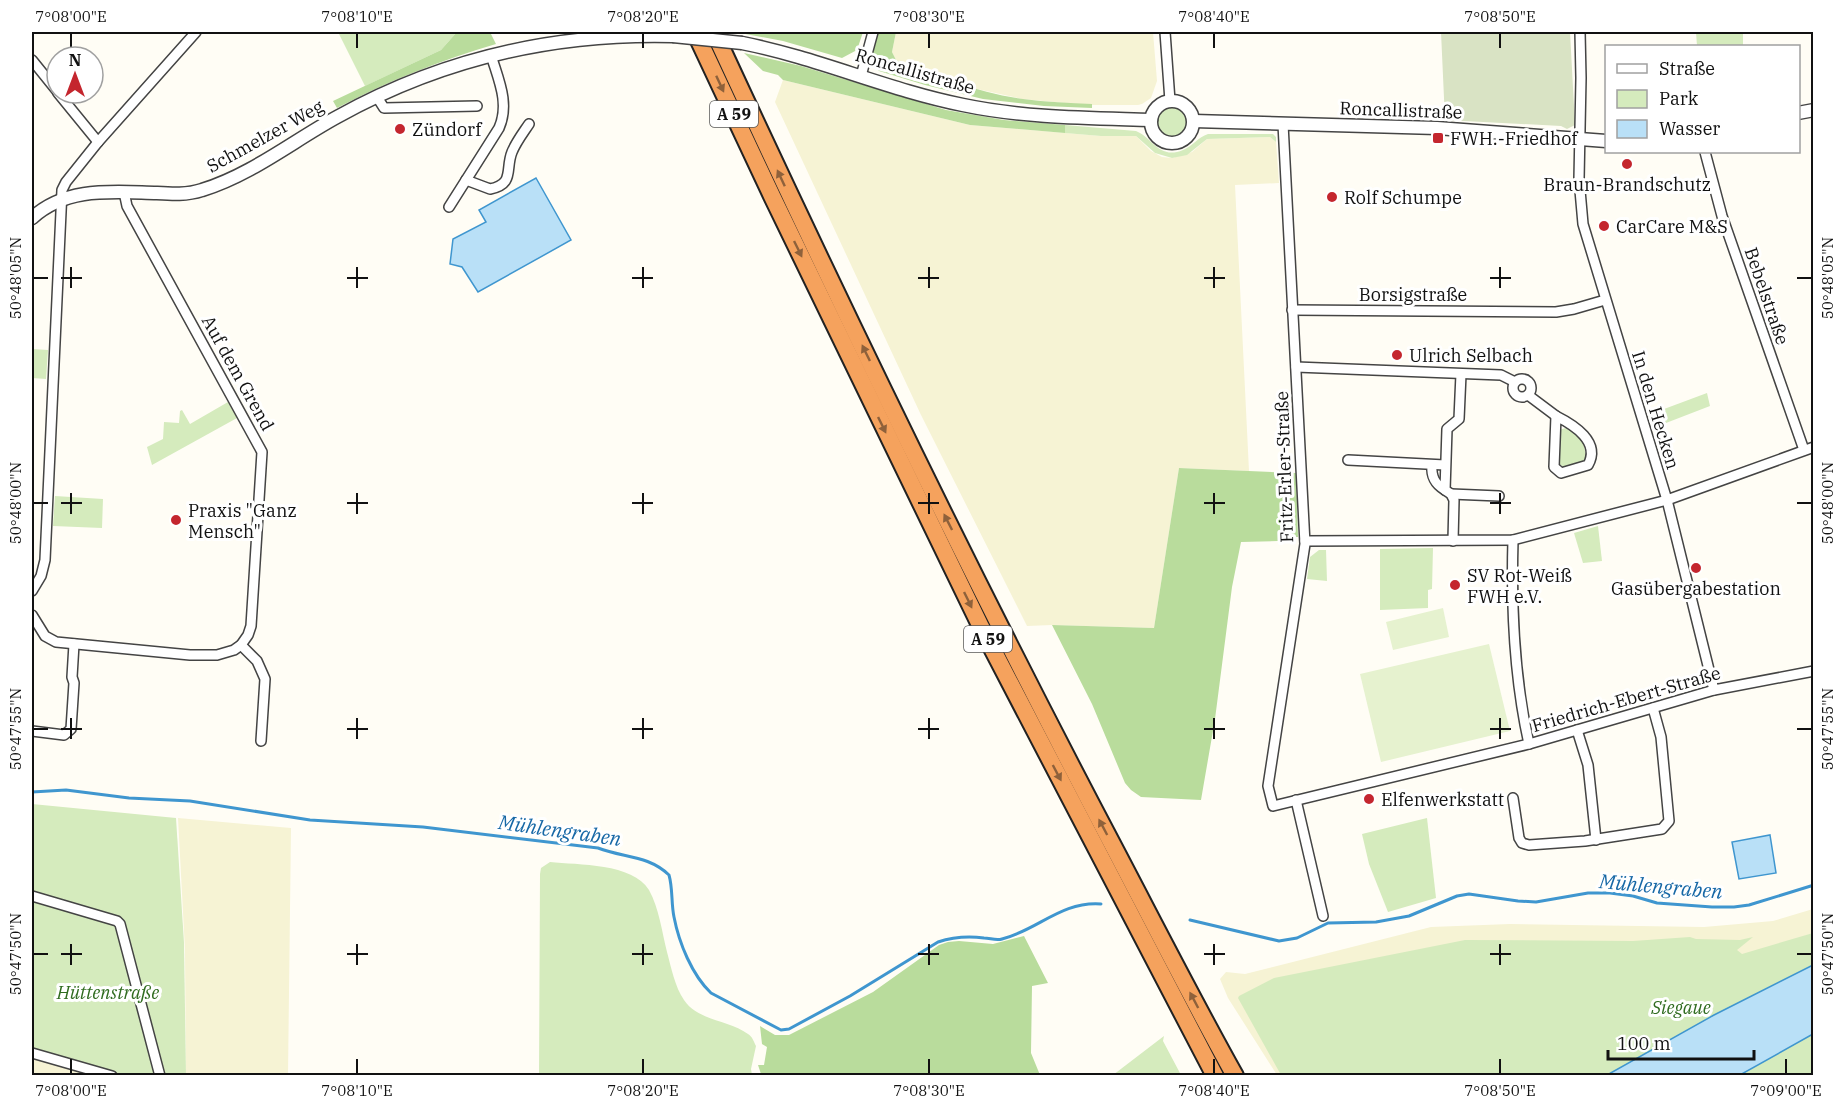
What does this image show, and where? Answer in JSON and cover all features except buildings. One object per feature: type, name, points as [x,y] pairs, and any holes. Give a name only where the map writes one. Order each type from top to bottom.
[{"type":"highway","name":"A 59","points":[[695,32],[981,627],[1215,1076]]},
{"type":"highway","name":"A 59","points":[[714,32],[937,501],[1061,747],[1234,1076]]},
{"type":"street","points":[[861,76],[873,32]]},
{"type":"street","points":[[1165,32],[1170,101]]},
{"type":"street","name":"In den Hecken","points":[[1580,32],[1581,213],[1666,500],[1714,690]]},
{"type":"street","points":[[32,591],[41,576],[45,560],[61,199],[66,182],[191,33]]},
{"type":"street","name":"Schmelzer Weg","points":[[61,199],[85,193],[190,193],[221,183],[338,116],[423,78],[491,55],[529,46],[582,38],[628,35],[673,36]]},
{"type":"street","name":"Roncallistraße","points":[[673,36],[742,43],[804,57],[951,102],[994,110],[1041,115],[1151,120]]},
{"type":"street","points":[[449,207],[505,115],[491,55]]},
{"type":"street","points":[[32,60],[45,76]]},
{"type":"street","points":[[377,98],[384,108],[477,106]]},
{"type":"street","points":[[1170,101],[1184,104],[1189,108],[1194,121],[1188,137],[1180,142],[1163,141],[1152,129],[1151,120],[1157,107],[1170,101]]},
{"type":"street","points":[[68,105],[98,142]]},
{"type":"street","name":"Roncallistraße","points":[[1194,121],[1437,129],[1605,141]]},
{"type":"street","points":[[466,180],[490,189],[502,184],[509,174],[511,154],[529,124]]},
{"type":"street","name":"Fritz-Erler-Straße","points":[[1273,806],[1268,786],[1305,541],[1283,124]]},
{"type":"street","name":"Bebelstraße","points":[[1705,153],[1722,216],[1804,450]]},
{"type":"street","name":"Auf dem Grend","points":[[124,192],[127,206],[262,452],[251,626],[241,645]]},
{"type":"street","points":[[32,218],[61,199]]},
{"type":"street","name":"Borsigstraße","points":[[1292,310],[1556,312],[1605,300]]},
{"type":"street","points":[[1296,367],[1501,375],[1515,382],[1512,390],[1515,394],[1523,398],[1528,396],[1556,416],[1572,424],[1586,438],[1592,460],[1588,465],[1561,473],[1554,467],[1556,416]]},
{"type":"street","points":[[1448,492],[1445,465],[1447,429],[1459,418],[1461,374]]},
{"type":"street","points":[[1305,541],[1513,540],[1666,500],[1814,447]]},
{"type":"street","points":[[1348,460],[1445,465]]},
{"type":"street","points":[[1432,465],[1436,485],[1448,492],[1454,500],[1453,541]]},
{"type":"street","points":[[1448,492],[1499,496]]},
{"type":"street","points":[[1513,540],[1513,626],[1521,699],[1529,744]]},
{"type":"street","points":[[32,615],[45,636],[56,642],[207,655],[229,652],[241,645],[256,661],[265,679],[261,741]]},
{"type":"street","points":[[32,731],[64,735],[70,729],[74,683],[72,677],[74,644]]},
{"type":"street","name":"Friedrich-Ebert-Straße","points":[[1273,806],[1529,744],[1714,690],[1814,671]]},
{"type":"street","points":[[1514,798],[1519,838],[1525,844],[1549,845],[1658,830],[1668,823],[1669,813],[1661,736],[1653,708]]},
{"type":"street","points":[[1577,730],[1588,765],[1596,840]]},
{"type":"street","points":[[1296,801],[1323,916]]},
{"type":"street","points":[[32,896],[117,921],[120,924],[160,1076]]},
{"type":"street","points":[[32,1053],[112,1076]]},
{"type":"shaded area","points":[[896,32],[1153,32],[1157,81],[1151,98],[1138,105],[1086,105],[1022,99],[939,78],[896,60],[892,52]]},
{"type":"shaded area","points":[[783,80],[970,125],[1101,136],[1136,136],[1151,151],[1162,157],[1172,158],[1192,152],[1207,139],[1270,137],[1276,142],[1279,183],[1235,185],[1249,471],[1179,468],[1154,628],[1027,626],[921,415],[775,102]]},
{"type":"shaded area","points":[[178,818],[291,828],[288,1075],[186,1075],[185,950]]},
{"type":"shaded area","points":[[1813,909],[1813,933],[1808,935],[1397,1075],[1277,1075],[1228,998],[1220,979],[1226,972],[1245,974],[1431,927],[1510,924],[1704,927],[1773,921]]},
{"type":"shaded area","points":[[32,1056],[99,1075],[32,1075]]},
{"type":"green space","points":[[338,32],[457,32],[441,50],[365,86]]},
{"type":"green space","points":[[457,32],[490,32],[496,44],[415,72],[337,108],[333,101],[441,50]]},
{"type":"green space","points":[[735,32],[863,32],[857,50],[842,58],[783,41]]},
{"type":"green space","points":[[877,32],[896,32],[892,52],[896,60],[974,89],[1023,99],[1092,104],[1092,108],[1044,106],[983,99],[879,71],[873,64],[872,57]]},
{"type":"green space","points":[[1441,32],[1570,32],[1575,125],[1567,129],[1561,126],[1445,120]]},
{"type":"green space","points":[[1696,32],[1743,32],[1743,45],[1697,45]]},
{"type":"green space","points":[[744,53],[801,66],[946,110],[1004,120],[1065,125],[1065,133],[970,125],[783,80],[778,75],[763,71]]},
{"type":"green space","points":[[1172,107],[1183,111],[1187,122],[1183,133],[1172,137],[1161,133],[1157,122],[1161,111]]},
{"type":"green space","points":[[1065,125],[1136,131],[1157,147],[1168,152],[1183,150],[1208,134],[1273,134],[1276,142],[1270,137],[1207,139],[1187,155],[1172,158],[1155,153],[1136,136],[1065,133]]},
{"type":"green space","points":[[32,349],[48,350],[46,379],[32,378]]},
{"type":"green space","points":[[1707,393],[1710,406],[1653,428],[1648,415]]},
{"type":"green space","points":[[228,402],[237,418],[152,465],[147,447],[163,439],[164,422],[179,423],[182,410],[190,424]]},
{"type":"green space","points":[[1569,427],[1582,438],[1586,455],[1584,462],[1565,467],[1558,464],[1559,430]]},
{"type":"green space","points":[[1179,468],[1296,473],[1298,537],[1278,537],[1278,541],[1241,542],[1232,587],[1215,719],[1201,800],[1141,797],[1125,783],[1092,704],[1052,625],[1154,628]]},
{"type":"green space","points":[[55,496],[103,499],[102,528],[53,526]]},
{"type":"green space","points":[[1598,526],[1602,561],[1583,563],[1574,533]]},
{"type":"green space","points":[[1433,548],[1432,589],[1428,590],[1428,608],[1380,610],[1380,549]]},
{"type":"green space","points":[[1319,550],[1326,550],[1327,581],[1307,579],[1310,557]]},
{"type":"green space","points":[[1443,608],[1449,637],[1393,650],[1386,622]]},
{"type":"green space","points":[[1489,644],[1510,731],[1381,762],[1360,674]]},
{"type":"green space","name":"Hüttenstraße","points":[[32,804],[176,818],[184,943],[186,1075],[119,1075],[32,1049]]},
{"type":"green space","points":[[1427,818],[1436,898],[1388,912],[1369,864],[1362,834]]},
{"type":"green space","points":[[550,862],[604,867],[618,870],[641,881],[649,890],[655,904],[681,995],[697,1012],[740,1029],[751,1036],[756,1046],[751,1069],[752,1075],[539,1075],[540,874],[541,868]]},
{"type":"green space","name":"Siegaue","points":[[1813,933],[1813,1075],[1281,1075],[1238,998],[1274,978],[1465,940],[1633,941],[1690,937],[1740,940],[1753,937],[1737,950],[1742,954]]},
{"type":"green space","points":[[1024,936],[1048,983],[1032,986],[1031,1053],[1040,1075],[761,1074],[758,1065],[764,1065],[767,1047],[762,1044],[760,1026],[775,1035],[789,1035],[873,992],[939,945],[959,941],[993,944]]},
{"type":"green space","points":[[1164,1036],[1163,1041],[1181,1075],[1113,1075]]},
{"type":"water","points":[[536,178],[571,240],[478,292],[462,267],[450,264],[453,239],[486,222],[479,210]]},
{"type":"water","points":[[1770,835],[1776,873],[1739,879],[1732,842]]},
{"type":"water","points":[[1813,965],[1813,1034],[1740,1075],[1607,1075],[1714,1015]]},
{"type":"waterway","name":"Mühlengraben","points":[[32,792],[66,790],[129,798],[190,801],[310,820],[423,827],[598,848],[644,860],[669,875],[673,912],[679,937],[692,968],[704,986],[711,993],[781,1030],[789,1029],[850,996],[938,942],[966,937],[1000,940],[1015,935],[1062,911],[1087,904],[1101,904]]},
{"type":"waterway","name":"Mühlengraben","points":[[1190,920],[1279,941],[1297,938],[1328,923],[1376,922],[1409,916],[1457,896],[1469,894],[1536,902],[1588,893],[1610,893],[1633,896],[1657,903],[1734,907],[1749,905],[1814,885]]},
{"type":"place","name":"Zündorf","points":[[400,129]]},
{"type":"place","name":"FWH.-Friedhof","points":[[1438,138]]},
{"type":"place","name":"Braun-Brandschutz","points":[[1627,164]]},
{"type":"place","name":"Rolf Schumpe","points":[[1332,197]]},
{"type":"place","name":"CarCare M&S","points":[[1604,226]]},
{"type":"place","name":"Ulrich Selbach","points":[[1397,355]]},
{"type":"place","name":"Praxis \"Ganz Mensch\"","points":[[176,520]]},
{"type":"place","name":"Gasübergabestation","points":[[1696,568]]},
{"type":"place","name":"SV Rot-Weiß FWH e.V.","points":[[1455,585]]},
{"type":"place","name":"Elfenwerkstatt","points":[[1369,799]]}]
